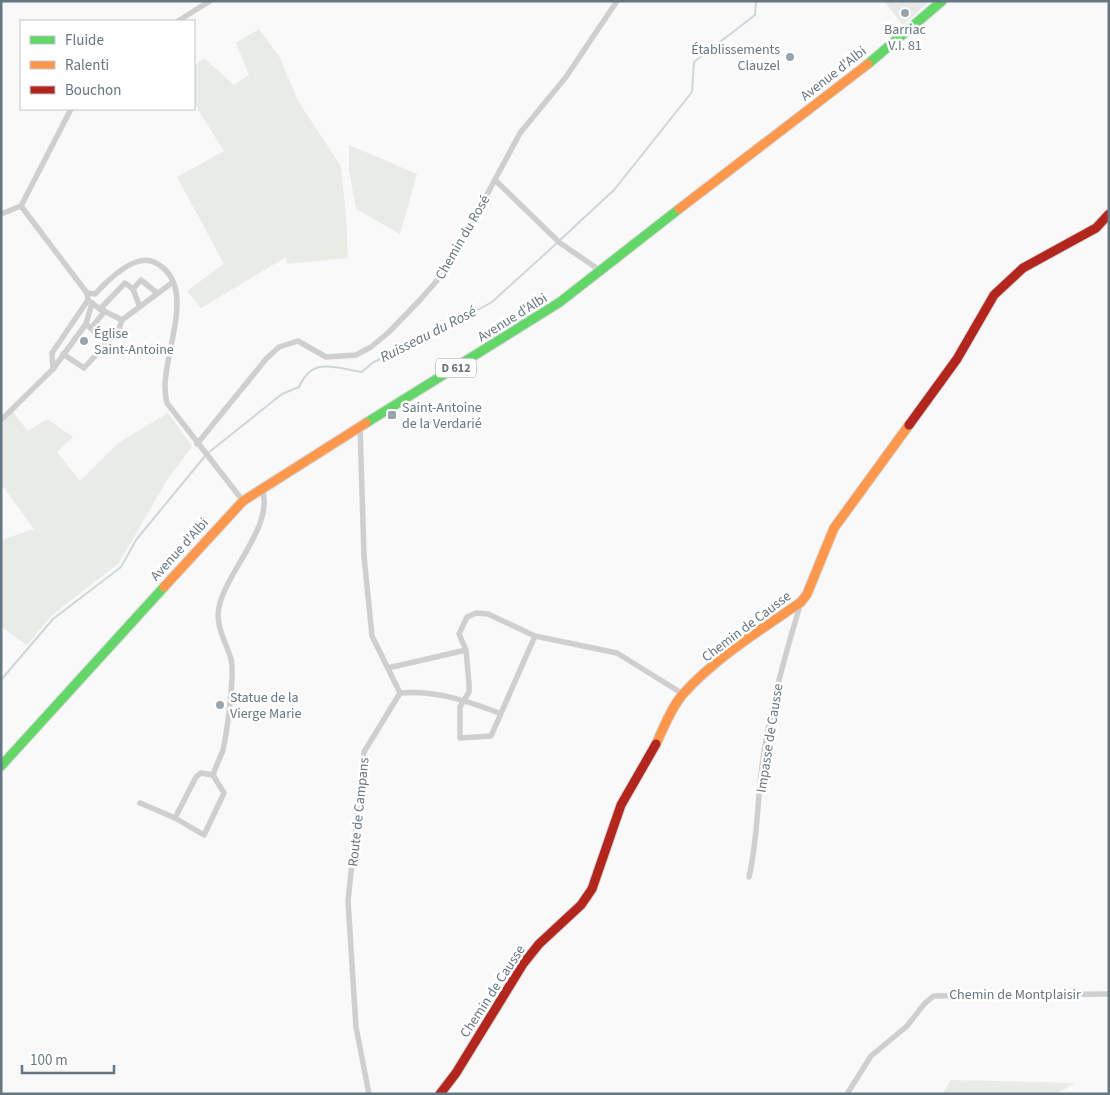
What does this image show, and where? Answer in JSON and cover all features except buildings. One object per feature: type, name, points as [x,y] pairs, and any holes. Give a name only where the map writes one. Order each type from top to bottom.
[{"type":"main road","name":"Avenue d'Albi","points":[[1,766],[243,501],[360,426],[520,328],[601,271],[883,51],[942,1]]},
{"type":"main road","name":"Chemin de Causse","points":[[440,1094],[456,1074],[523,964],[539,944],[580,905],[592,889],[621,805],[651,756],[666,722],[683,694],[732,649],[801,602],[808,594],[834,528],[957,359],[994,295],[1023,268],[1096,228],[1109,214]]},
{"type":"street","points":[[180,20],[210,1]]},
{"type":"street","name":"Chemin du Rosé","points":[[197,444],[266,359],[279,347],[298,340],[326,357],[342,358],[362,352],[390,332],[447,269],[520,133],[566,77],[617,1]]},
{"type":"street","points":[[1,214],[21,206],[70,110]]},
{"type":"street","points":[[495,180],[558,242],[601,271]]},
{"type":"street","points":[[21,206],[89,298],[103,310],[122,320]]},
{"type":"street","points":[[52,368],[52,354],[89,298],[115,274],[142,261],[150,261],[159,265],[168,272],[173,282],[176,311],[164,395],[168,407],[243,501]]},
{"type":"street","points":[[133,289],[141,280],[157,293]]},
{"type":"street","points":[[63,354],[84,368],[118,331],[122,320],[139,305],[173,282]]},
{"type":"street","points":[[1,420],[52,368],[125,283],[133,289],[139,305]]},
{"type":"street","points":[[88,326],[89,298]]},
{"type":"street","points":[[88,326],[107,343]]},
{"type":"street","points":[[360,426],[364,556],[372,636],[400,693],[434,695],[465,700],[499,713]]},
{"type":"street","points":[[213,775],[223,749],[232,677],[231,659],[219,628],[219,608],[263,517],[264,498],[262,488]]},
{"type":"street","name":"Impasse de Causse","points":[[749,877],[754,855],[761,774],[777,682],[801,602]]},
{"type":"street","points":[[535,636],[522,668],[499,713],[491,736],[460,738],[460,707],[469,692],[466,650],[461,640],[461,629],[468,617],[476,613],[488,614],[535,636],[616,653],[683,694]]},
{"type":"street","points":[[388,668],[466,650]]},
{"type":"street","name":"Route de Campans","points":[[369,1094],[356,1027],[348,901],[364,752],[400,693]]},
{"type":"street","points":[[140,803],[175,818],[204,835],[224,793],[213,775],[201,773],[196,777],[175,818]]},
{"type":"street","name":"Chemin de Montplaisir","points":[[847,1094],[859,1072],[871,1056],[907,1026],[925,1003],[934,996],[1109,994]]},
{"type":"shaded area","name":"Barriac V.I. 81","points":[[884,1],[930,1],[903,25]]},
{"type":"shaded area","points":[[259,29],[280,58],[298,101],[341,166],[348,258],[287,264],[286,257],[201,308],[187,291],[224,264],[177,177],[224,151],[195,105],[195,65],[204,58],[234,85],[249,75],[236,43]]},
{"type":"shaded area","points":[[349,145],[417,174],[400,234],[356,209],[349,170]]},
{"type":"shaded area","points":[[12,411],[28,431],[47,419],[73,437],[57,452],[80,481],[118,443],[168,413],[192,446],[167,480],[119,563],[52,615],[27,645],[1,627],[1,540],[34,529],[1,484],[1,426]]},
{"type":"shaded area","points":[[951,1080],[1075,1083],[1056,1094],[942,1094]]},
{"type":"waterway","name":"Ruisseau du Rosé","points":[[560,240],[614,190],[692,92],[694,62],[755,15],[756,1]]},
{"type":"waterway","name":"Ruisseau du Rosé","points":[[208,453],[282,394],[299,387],[311,371],[325,366],[362,372],[372,363],[444,329],[492,302],[557,243]]},
{"type":"waterway","name":"Ruisseau du Rosé","points":[[1,680],[53,619],[121,567],[136,540],[205,456]]},
{"type":"traffic: fast","points":[[868,64],[942,1]]},
{"type":"traffic: fast","points":[[366,423],[560,302],[679,209]]},
{"type":"traffic: fast","points":[[1,766],[164,587]]},
{"type":"traffic: slow","points":[[679,209],[868,64]]},
{"type":"traffic: slow","points":[[164,587],[243,501],[366,423]]},
{"type":"traffic: slow","points":[[656,744],[675,705],[683,694],[709,668],[801,602],[807,594],[834,528],[909,425]]},
{"type":"traffic: jam","points":[[909,425],[957,359],[994,295],[1023,268],[1096,228],[1109,214]]},
{"type":"traffic: jam","points":[[440,1094],[456,1073],[523,964],[539,944],[581,905],[592,889],[621,805],[656,744]]},
{"type":"place","name":"Barriac V.I. 81","points":[[905,13]]},
{"type":"place","name":"Établissements Clauzel","points":[[790,57]]},
{"type":"place","name":"Église Saint-Antoine","points":[[84,341]]},
{"type":"place","name":"Saint-Antoine de la Verdarié","points":[[392,415]]},
{"type":"place","name":"Statue de la Vierge Marie","points":[[220,705]]}]
